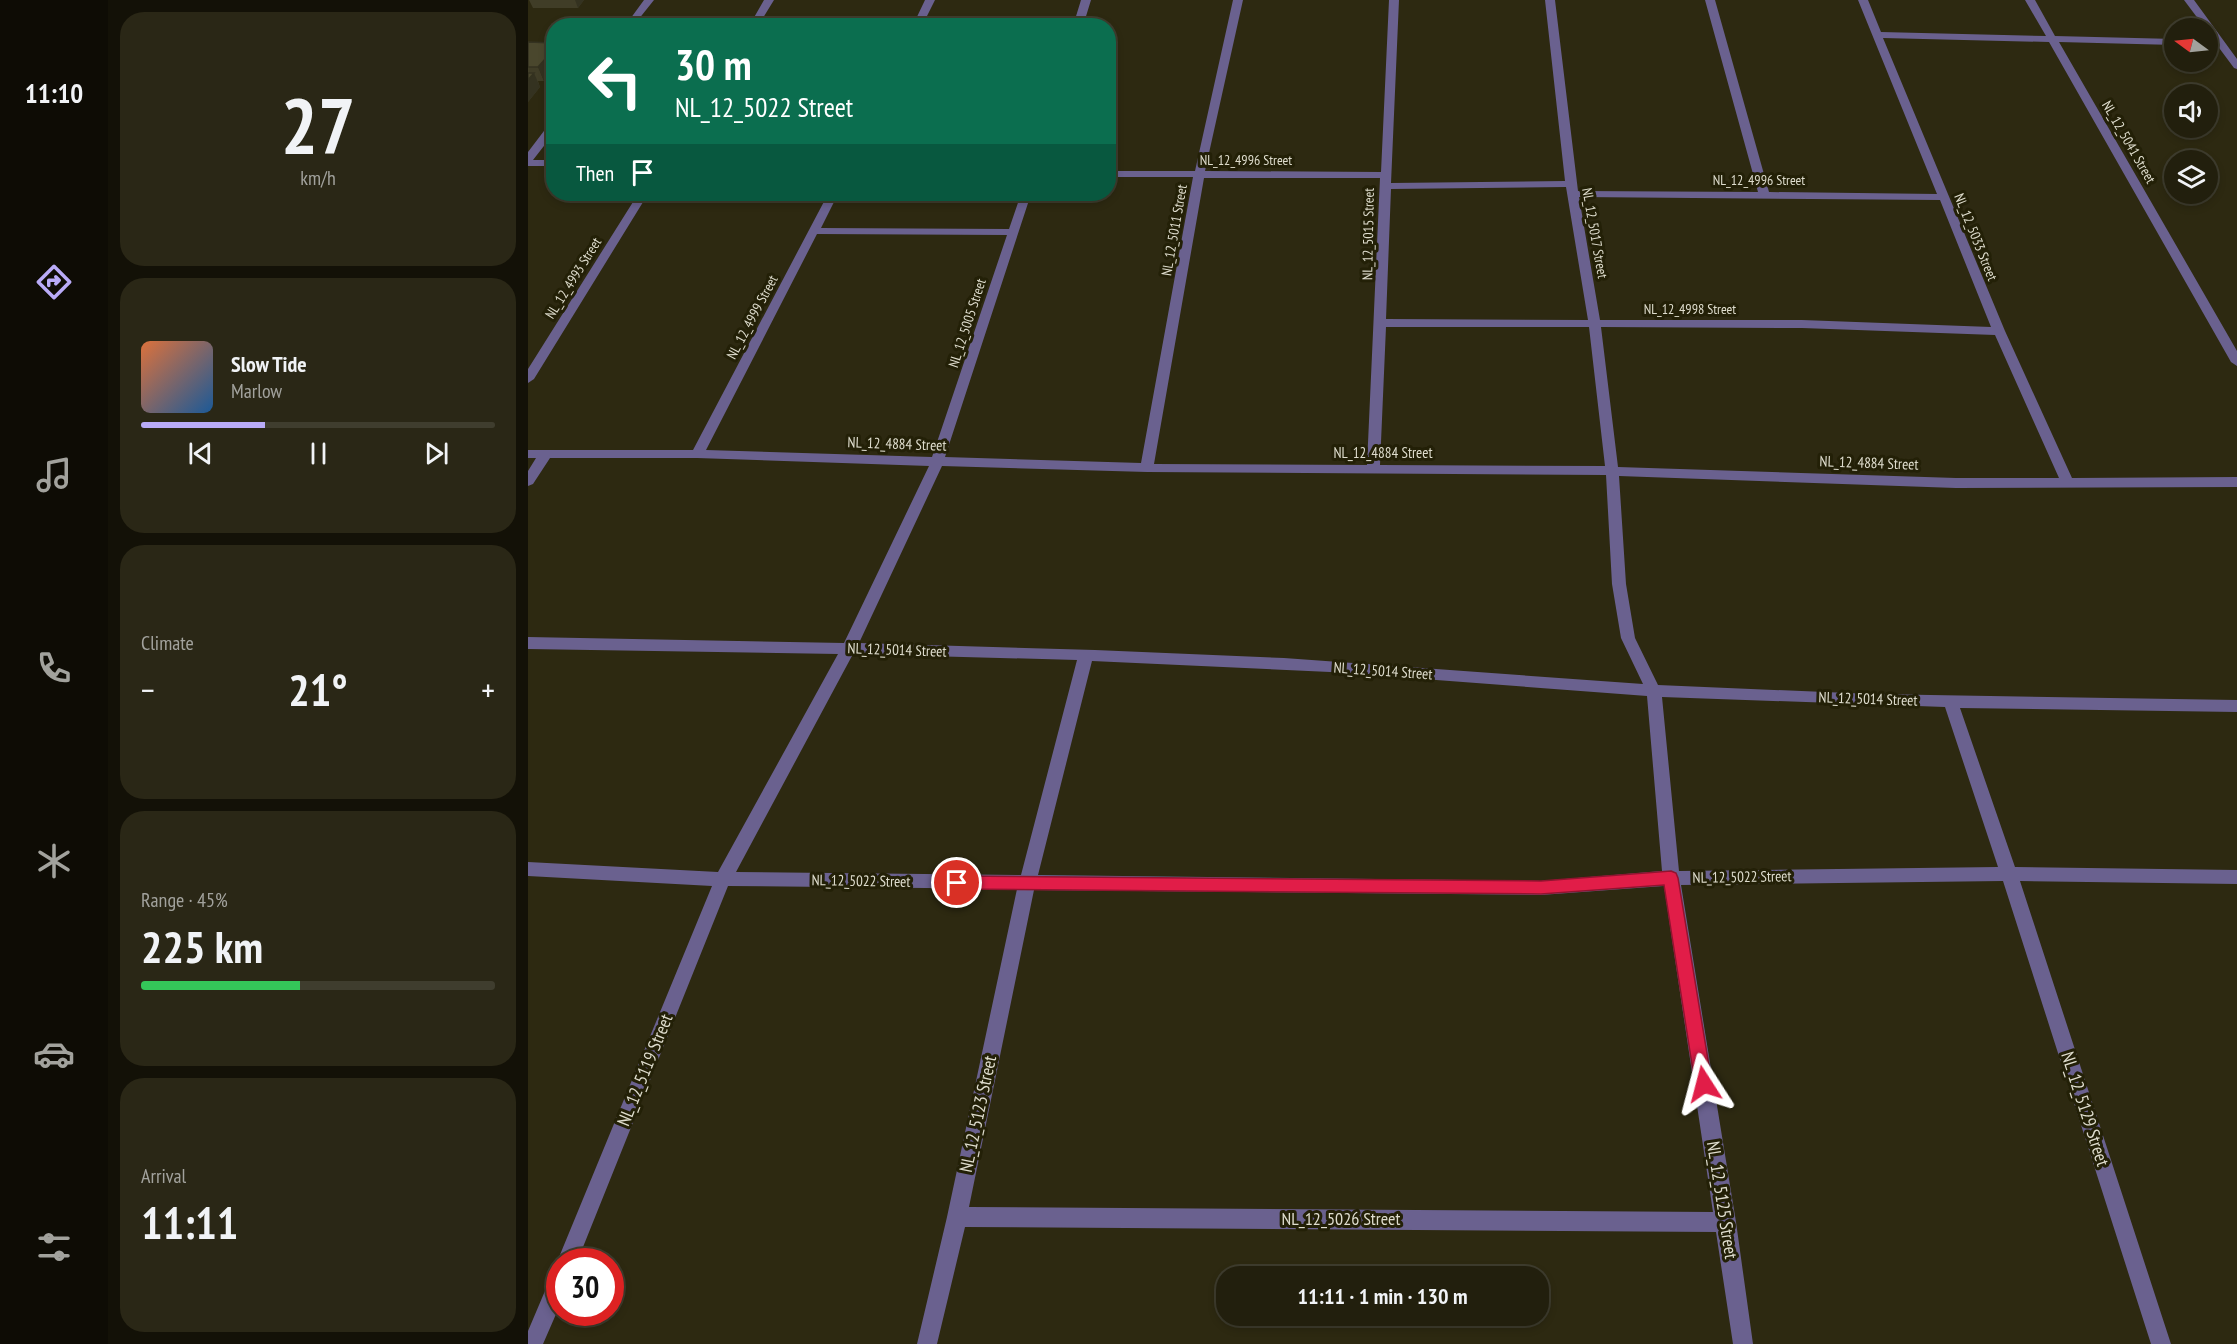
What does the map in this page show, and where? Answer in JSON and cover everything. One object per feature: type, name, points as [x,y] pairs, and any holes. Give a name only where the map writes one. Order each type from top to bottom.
[{"type":"street","points":[[636,18],[649,0]]},
{"type":"street","points":[[758,18],[769,0]]},
{"type":"street","points":[[921,18],[930,0]]},
{"type":"street","points":[[1080,18],[1086,0]]},
{"type":"street","name":"NL_12_5011 Street","points":[[1147,468],[1199,175],[1238,0]]},
{"type":"street","name":"NL_12_5015 Street","points":[[1373,469],[1382,323],[1384,181],[1394,0]]},
{"type":"street","name":"NL_12_5017 Street","points":[[1550,0],[1572,189],[1595,324],[1611,471],[1619,584],[1628,638],[1654,692]]},
{"type":"street","points":[[1710,0],[1764,195]]},
{"type":"street","name":"NL_12_5033 Street","points":[[1863,0],[1999,331],[2067,482]]},
{"type":"street","name":"NL_12_5041 Street","points":[[2030,0],[2237,362]]},
{"type":"street","points":[[2189,0],[2237,66]]},
{"type":"street","points":[[1878,35],[2052,37],[2164,42]]},
{"type":"street","points":[[2221,43],[2237,44]]},
{"type":"street","points":[[546,135],[529,156],[546,161]]},
{"type":"street","name":"NL_12_4996 Street","points":[[1116,174],[1764,195],[1943,197]]},
{"type":"street","name":"NL_12_4993 Street","points":[[528,379],[639,201]]},
{"type":"street","name":"NL_12_4999 Street","points":[[697,454],[830,201]]},
{"type":"street","name":"NL_12_5005 Street","points":[[849,648],[937,462],[1024,201]]},
{"type":"street","points":[[815,231],[1013,232]]},
{"type":"street","name":"NL_12_4998 Street","points":[[1382,323],[1802,324],[1999,331]]},
{"type":"street","name":"NL_12_4884 Street","points":[[528,454],[697,454],[1147,468],[1611,471],[1956,483],[2237,482]]},
{"type":"street","points":[[528,481],[546,454]]},
{"type":"street","name":"NL_12_5014 Street","points":[[528,643],[849,648],[1086,656],[1286,664],[1654,692],[1950,701],[2237,706]]},
{"type":"street","name":"NL_12_5119 Street","points":[[573,1248],[723,879],[849,648]]},
{"type":"street","name":"NL_12_5123 Street","points":[[927,1344],[957,1216],[1027,884],[1086,656]]},
{"type":"street","name":"NL_12_5125 Street","points":[[1654,692],[1671,878],[1726,1222],[1743,1344]]},
{"type":"street","name":"NL_12_5129 Street","points":[[1950,701],[2009,874],[2161,1344]]},
{"type":"street","name":"NL_12_5022 Street","points":[[528,869],[723,879],[1541,888],[1671,878],[2009,874],[2237,877]]},
{"type":"street","name":"NL_12_5026 Street","points":[[957,1216],[1726,1222]]},
{"type":"street","points":[[533,1344],[546,1313]]},
{"type":"building","points":[[528,42],[546,43],[546,58],[538,67],[528,67]]},
{"type":"route","points":[[957,883],[1541,888],[1671,878],[1704,1084]]}]
